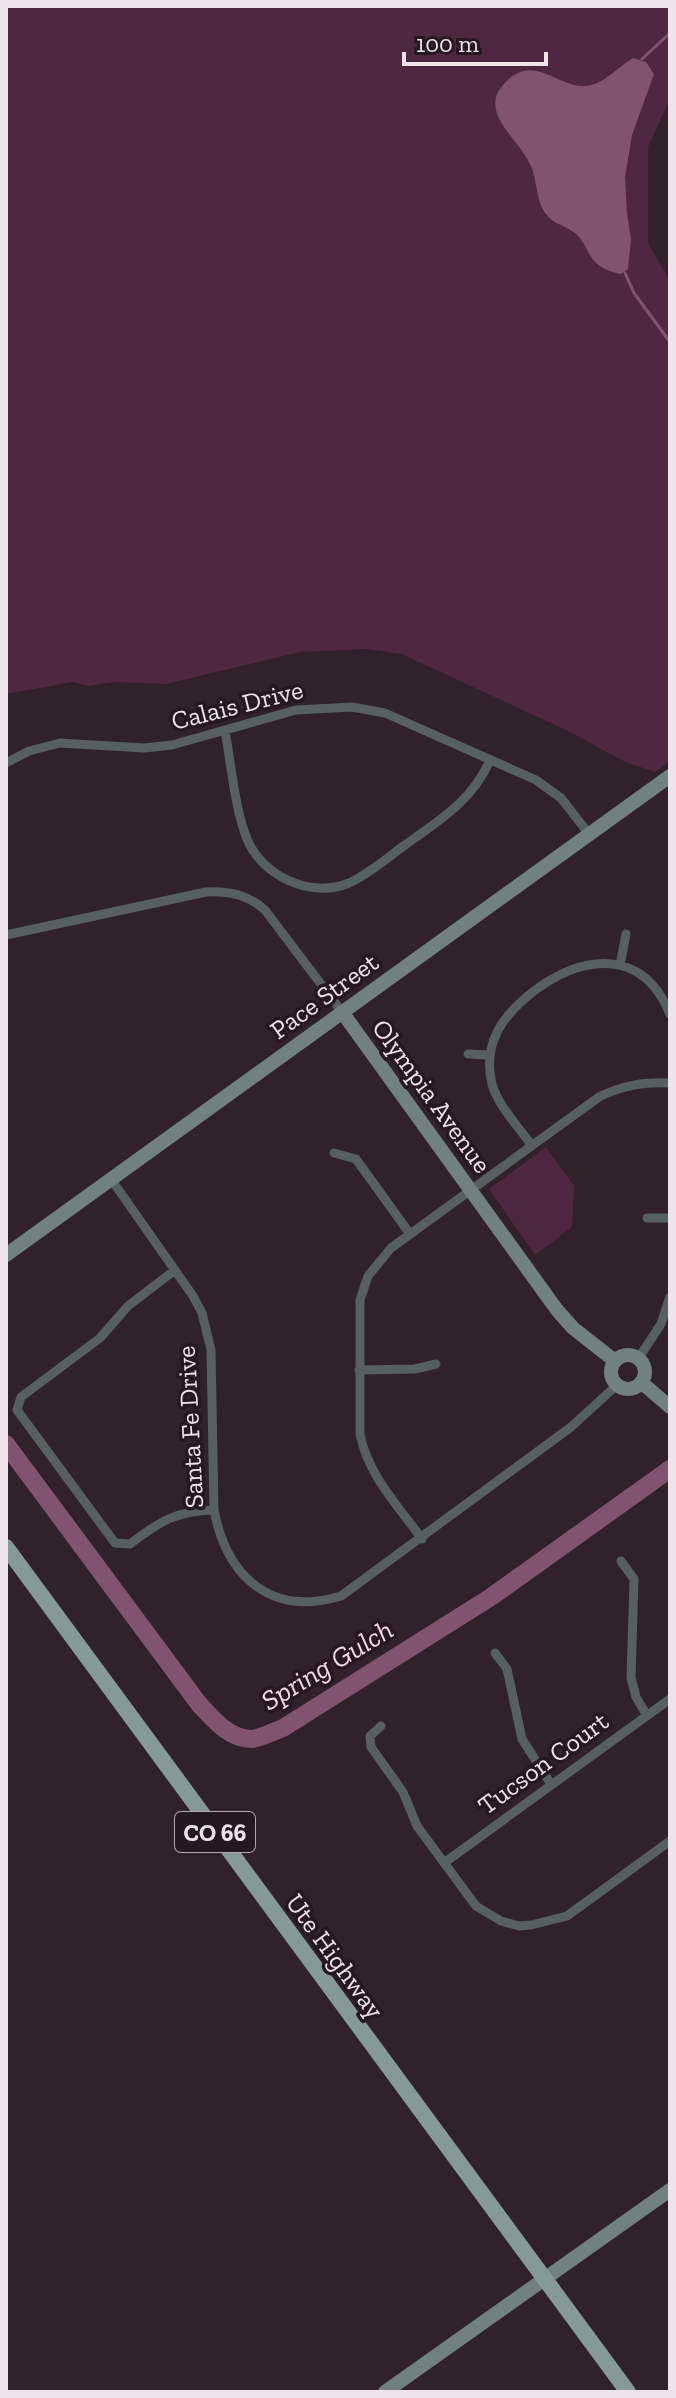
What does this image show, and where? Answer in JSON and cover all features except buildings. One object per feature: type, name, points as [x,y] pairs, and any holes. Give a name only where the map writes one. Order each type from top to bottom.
[{"type":"main road","name":"Ute Highway","points":[[6,1547],[628,2392]]},
{"type":"street","name":"Calais Drive","points":[[6,763],[29,751],[60,743],[144,748],[172,745],[296,710],[352,707],[385,713],[536,780],[561,798],[589,834]]},
{"type":"street","points":[[225,731],[243,827],[250,847],[278,875],[299,885],[316,887],[336,887],[351,882],[457,808],[477,785],[490,760]]},
{"type":"street","name":"Pace Street","points":[[6,1255],[670,776]]},
{"type":"street","name":"Olympia Avenue","points":[[6,935],[206,892],[238,894],[249,898],[265,910],[342,1012],[564,1319],[615,1361]]},
{"type":"street","points":[[620,965],[626,934]]},
{"type":"street","points":[[532,1146],[495,1092],[489,1055],[495,1033],[506,1016],[551,979],[582,965],[620,965],[633,971],[651,985],[670,1014]]},
{"type":"street","points":[[468,1054],[489,1055]]},
{"type":"street","points":[[422,1539],[375,1474],[363,1448],[360,1434],[358,1313],[363,1286],[378,1261],[410,1234],[599,1097],[616,1088],[635,1084],[670,1083]]},
{"type":"street","points":[[334,1153],[356,1159],[410,1234]]},
{"type":"street","name":"Santa Fe Drive","points":[[111,1179],[202,1313],[210,1342],[214,1510],[219,1534],[237,1567],[266,1594],[306,1604],[341,1596],[571,1427],[617,1385]]},
{"type":"street","points":[[647,1218],[670,1218]]},
{"type":"street","points":[[175,1270],[128,1306],[100,1338],[21,1397],[17,1410],[115,1543],[130,1544],[156,1524],[176,1514],[214,1510]]},
{"type":"street","points":[[638,1359],[661,1324],[670,1297]]},
{"type":"street","points":[[629,1355],[638,1359],[645,1372],[641,1382],[629,1389],[617,1385],[611,1371],[615,1361],[629,1355]]},
{"type":"street","points":[[359,1370],[415,1369],[436,1364]]},
{"type":"street","points":[[641,1382],[670,1407]]},
{"type":"street","points":[[621,1561],[634,1579],[631,1678],[636,1697],[646,1714]]},
{"type":"street","points":[[495,1653],[507,1669],[522,1739],[551,1784]]},
{"type":"street","name":"Tucson Court","points":[[444,1863],[670,1699]]},
{"type":"street","points":[[381,1726],[370,1736],[371,1747],[403,1792],[417,1826],[468,1897],[485,1914],[519,1926],[567,1916],[670,1841]]},
{"type":"street","points":[[385,2392],[670,2190]]},
{"type":"shaded area","points":[[6,6],[670,6],[670,99],[648,147],[648,243],[670,281],[670,761],[655,772],[625,762],[572,733],[402,654],[366,649],[300,652],[166,684],[115,682],[89,686],[73,682],[6,694]]},
{"type":"shaded area","points":[[633,58],[646,62],[654,74],[632,135],[625,177],[631,239],[628,269],[621,274],[600,266],[579,237],[546,214],[532,168],[501,122],[496,111],[496,100],[500,89],[520,72],[539,71],[586,86],[605,79]]},
{"type":"shaded area","points":[[546,1147],[574,1186],[572,1227],[535,1255],[489,1189]]},
{"type":"waterway","points":[[642,59],[670,33]]},
{"type":"waterway","points":[[625,273],[634,293],[670,342]]},
{"type":"waterway","name":"Spring Gulch","points":[[6,1444],[199,1704],[229,1732],[252,1739],[283,1728],[491,1597],[670,1469]]}]
